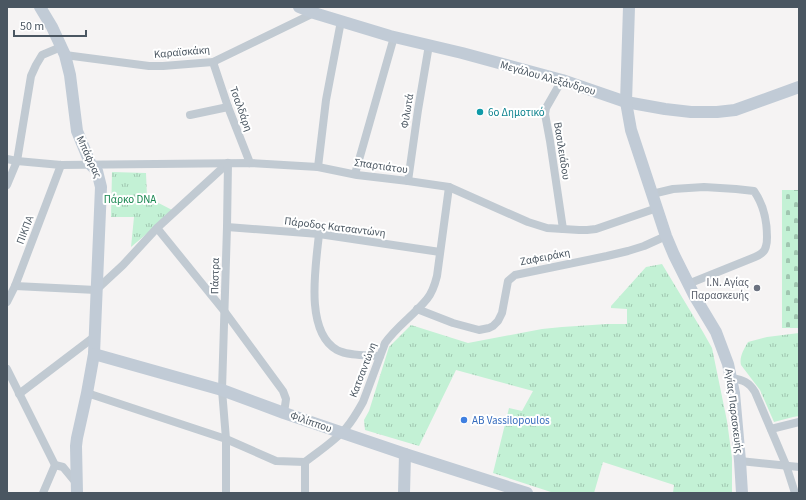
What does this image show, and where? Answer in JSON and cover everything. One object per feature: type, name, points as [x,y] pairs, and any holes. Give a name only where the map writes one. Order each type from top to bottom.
[{"type":"street","name":"Μπάφρας","points":[[40,7],[52,27],[63,51],[70,75],[77,131],[91,165],[97,171],[101,187],[94,354],[77,438],[77,489]]},
{"type":"street","name":"Μεγάλου Αλεξάνδρου","points":[[299,7],[314,13],[394,37],[562,80],[626,102],[665,109],[691,112],[735,110],[799,87]]},
{"type":"street","name":"Αγίας Παρασκευής","points":[[629,7],[626,102],[631,130],[666,236],[688,284],[716,332],[728,364],[732,378],[742,493]]},
{"type":"street","name":"Καραϊσκάκη","points":[[63,51],[149,66],[213,62],[314,13]]},
{"type":"street","points":[[318,167],[326,100],[341,21]]},
{"type":"street","points":[[355,174],[394,37]]},
{"type":"street","name":"Φιλωτά","points":[[408,181],[429,45]]},
{"type":"street","points":[[7,185],[17,160],[31,76],[42,55],[63,51]]},
{"type":"street","name":"Τσαλδάρη","points":[[213,62],[228,107],[250,163]]},
{"type":"street","name":"Βασιλειάδου","points":[[562,80],[546,108],[545,114],[562,229]]},
{"type":"street","points":[[190,115],[228,107]]},
{"type":"street","name":"Σπαρτιάτου","points":[[7,159],[61,165],[250,163],[318,167],[355,174],[448,187],[528,222],[547,228],[587,230],[657,208]]},
{"type":"street","points":[[15,286],[96,290],[157,228],[228,163]]},
{"type":"street","name":"Πάστρα","points":[[226,439],[222,390],[228,163]]},
{"type":"street","name":"ΠΙΚΠΑ","points":[[7,302],[15,286],[61,165]]},
{"type":"street","name":"Κατσαντώνη","points":[[305,462],[346,429],[358,411],[385,343],[390,335],[427,299],[435,284],[448,187]]},
{"type":"street","points":[[652,194],[681,188],[704,187],[736,189],[754,191],[760,202],[767,225],[767,241],[764,251],[755,257],[688,284]]},
{"type":"street","name":"Πάροδος Κατσαντώνη","points":[[227,227],[319,234],[440,252]]},
{"type":"street","points":[[157,228],[225,312],[283,391],[286,399],[284,413]]},
{"type":"street","points":[[319,234],[314,288],[314,308],[320,330],[330,345],[338,351],[347,354],[380,356]]},
{"type":"street","name":"Ζαφειράκη","points":[[417,309],[453,323],[479,330],[489,328],[501,318],[508,281],[515,275],[628,251],[644,246],[666,236]]},
{"type":"street","points":[[19,394],[94,338]]},
{"type":"street","name":"Φιλίππου","points":[[94,354],[222,390],[342,433],[527,493]]},
{"type":"street","points":[[7,369],[54,464],[63,467],[77,489]]},
{"type":"street","points":[[732,378],[747,382],[755,392],[786,466],[795,493]]},
{"type":"street","points":[[87,393],[226,439],[276,460],[305,462],[305,493]]},
{"type":"street","points":[[771,429],[799,422]]},
{"type":"street","points":[[226,439],[226,493]]},
{"type":"street","points":[[404,493],[405,454]]},
{"type":"street","points":[[740,461],[799,467]]},
{"type":"street","points":[[43,493],[54,464]]},
{"type":"green space","name":"Πάρκο DNA","points":[[112,172],[146,173],[147,197],[174,211],[131,247],[134,217],[111,217]]},
{"type":"green space","points":[[782,190],[799,190],[799,328],[782,328]]},
{"type":"green space","points":[[662,264],[712,348],[727,421],[732,458],[732,493],[673,493],[674,485],[603,462],[594,493],[554,493],[493,473],[509,408],[522,411],[533,391],[456,370],[419,446],[365,430],[364,420],[369,411],[389,347],[411,325],[468,343],[542,329],[627,324],[627,309],[611,308],[611,306],[646,267]]},
{"type":"green space","points":[[799,333],[799,416],[774,422],[760,390],[741,365],[741,356],[748,342],[767,337]]},
{"type":"place","name":"6ο Δημοτικό","points":[[480,112]]},
{"type":"place","name":"Ι.Ν. Αγίας Παρασκευής","points":[[757,288]]},
{"type":"place","name":"AB Vassilopoulos","points":[[464,420]]}]
